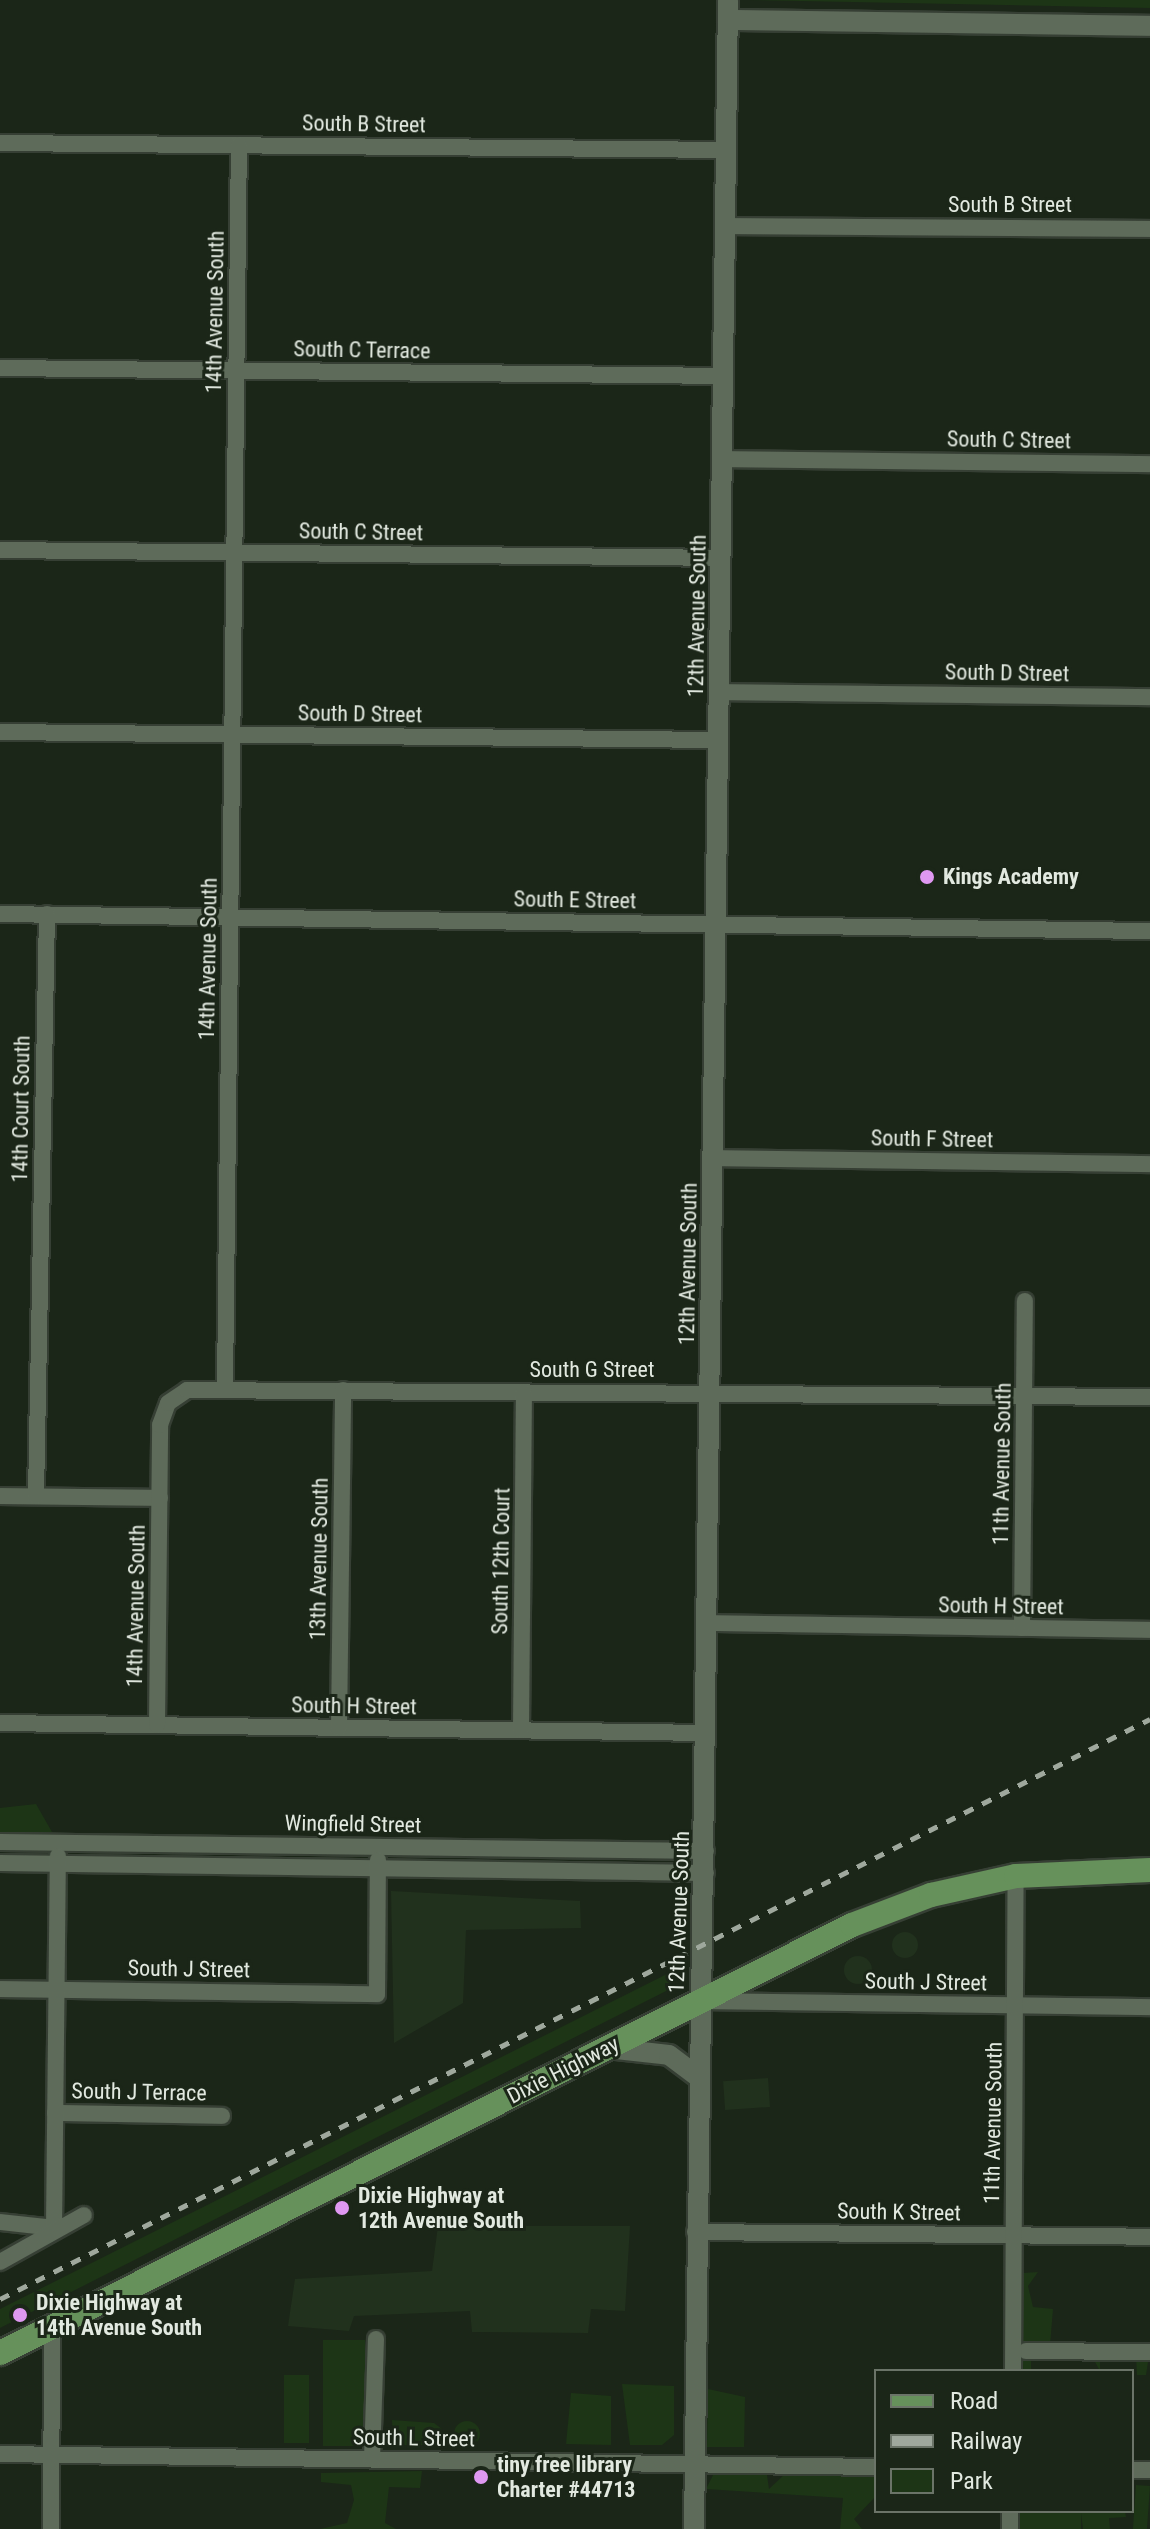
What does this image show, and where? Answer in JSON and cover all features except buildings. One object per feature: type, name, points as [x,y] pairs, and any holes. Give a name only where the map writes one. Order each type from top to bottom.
[{"type":"main road","name":"Dixie Highway","points":[[0,2353],[881,1913],[1016,1876],[1150,1870]]},
{"type":"street","points":[[728,10],[1150,26]]},
{"type":"street","name":"12th Avenue South","points":[[694,2529],[697,2076],[706,1873],[728,10]]},
{"type":"street","name":"South B Street","points":[[0,143],[727,150]]},
{"type":"street","name":"14th Avenue South","points":[[157,1725],[160,1425],[168,1403],[187,1390],[225,1389],[239,145]]},
{"type":"street","name":"South B Street","points":[[726,226],[1150,229]]},
{"type":"street","name":"South C Terrace","points":[[0,368],[724,376]]},
{"type":"street","name":"South C Street","points":[[723,459],[1150,464]]},
{"type":"street","name":"South C Street","points":[[0,550],[722,558]]},
{"type":"street","name":"South D Street","points":[[720,692],[1150,697]]},
{"type":"street","name":"South D Street","points":[[0,732],[719,740]]},
{"type":"street","name":"South E Street","points":[[0,914],[1150,931]]},
{"type":"street","name":"14th Court South","points":[[36,1496],[47,914]]},
{"type":"street","name":"South F Street","points":[[714,1158],[1150,1164]]},
{"type":"street","name":"11th Avenue South","points":[[1022,1628],[1025,1301]]},
{"type":"street","name":"South G Street","points":[[225,1389],[1150,1397]]},
{"type":"street","name":"13th Avenue South","points":[[339,1728],[343,1390]]},
{"type":"street","name":"South 12th Court","points":[[521,1730],[524,1392]]},
{"type":"street","points":[[0,1496],[160,1498]]},
{"type":"street","name":"South H Street","points":[[708,1623],[1150,1630]]},
{"type":"street","name":"South H Street","points":[[0,1723],[707,1733]]},
{"type":"street","name":"Wingfield Street","points":[[0,1842],[706,1851]]},
{"type":"street","points":[[54,2228],[58,1843]]},
{"type":"street","points":[[296,1867],[297,1846]]},
{"type":"street","points":[[378,1847],[378,1868]]},
{"type":"street","name":"Wingfield Street","points":[[0,1863],[706,1873]]},
{"type":"street","name":"South J Street","points":[[0,1989],[377,1994],[378,1868]]},
{"type":"street","name":"11th Avenue South","points":[[1013,2369],[1016,1876]]},
{"type":"street","name":"South J Street","points":[[701,2001],[1150,2007]]},
{"type":"street","points":[[607,2048],[669,2055],[697,2076]]},
{"type":"street","name":"South J Terrace","points":[[55,2113],[222,2116]]},
{"type":"street","points":[[0,2262],[54,2228],[84,2215]]},
{"type":"street","points":[[0,2222],[54,2228]]},
{"type":"street","name":"South K Street","points":[[695,2232],[1150,2237]]},
{"type":"street","points":[[51,2529],[52,2327]]},
{"type":"street","points":[[372,2459],[376,2339]]},
{"type":"street","points":[[1026,2351],[1150,2352]]},
{"type":"street","name":"South L Street","points":[[0,2454],[874,2467]]},
{"type":"shaded area","points":[[391,1891],[580,1901],[581,1928],[466,1930],[463,2003],[394,2043]]},
{"type":"shaded area","points":[[905,1932],[914,1936],[918,1945],[914,1954],[905,1958],[896,1954],[892,1945],[896,1936]]},
{"type":"shaded area","points":[[858,1956],[868,1960],[872,1970],[868,1980],[858,1984],[848,1980],[844,1970],[848,1960]]},
{"type":"shaded area","points":[[768,2078],[770,2107],[725,2110],[723,2081]]},
{"type":"shaded area","points":[[438,2226],[630,2226],[625,2311],[591,2309],[588,2333],[472,2332],[470,2311],[354,2316],[349,2331],[288,2326],[295,2279],[432,2271]]},
{"type":"green space","points":[[748,0],[1150,0],[1150,8]]},
{"type":"green space","points":[[36,1804],[52,1832],[0,1832],[0,1808]]},
{"type":"green space","points":[[667,1974],[672,1988],[0,2328],[0,2309]]},
{"type":"green space","points":[[1038,2272],[1028,2286],[1033,2307],[1053,2309],[1050,2345],[1150,2349],[1146,2375],[1137,2375],[1136,2357],[1100,2356],[1100,2369],[1094,2360],[1031,2359],[1031,2369],[1020,2369],[1023,2273]]},
{"type":"green space","points":[[323,2340],[365,2340],[365,2446],[323,2446]]},
{"type":"green space","points":[[284,2375],[309,2375],[309,2443],[284,2443]]},
{"type":"green space","points":[[622,2384],[674,2386],[674,2435],[662,2445],[630,2445]]},
{"type":"green space","points":[[708,2389],[745,2397],[744,2447],[707,2447]]},
{"type":"green space","points":[[571,2393],[611,2396],[611,2445],[566,2444]]},
{"type":"green space","points":[[392,2420],[434,2423],[442,2429],[442,2445],[393,2445]]},
{"type":"green space","points":[[467,2421],[476,2425],[480,2434],[476,2443],[467,2447],[458,2443],[454,2434],[458,2425]]},
{"type":"green space","points":[[422,2471],[420,2488],[389,2487],[385,2523],[396,2529],[320,2529],[347,2523],[354,2500],[351,2485],[321,2482],[321,2473]]},
{"type":"green space","points":[[874,2471],[874,2498],[854,2519],[862,2529],[840,2529],[843,2498],[706,2489],[713,2475],[767,2475],[769,2489],[787,2472]]},
{"type":"green space","points":[[1136,2485],[1150,2486],[1147,2529],[1133,2529]]},
{"type":"green space","points":[[1016,2513],[1081,2513],[1081,2529],[1016,2529]]},
{"type":"green space","points":[[1081,2513],[1125,2513],[1126,2517],[1109,2518],[1110,2529],[1083,2529]]},
{"type":"railway","points":[[0,2299],[1150,1719]]},
{"type":"place","name":"Kings Academy","points":[[927,877]]},
{"type":"place","name":"Dixie Highway at 12th Avenue South","points":[[342,2208]]},
{"type":"place","name":"Dixie Highway at 14th Avenue South","points":[[20,2315]]},
{"type":"place","name":"tiny free library Charter #44713","points":[[481,2477]]}]
